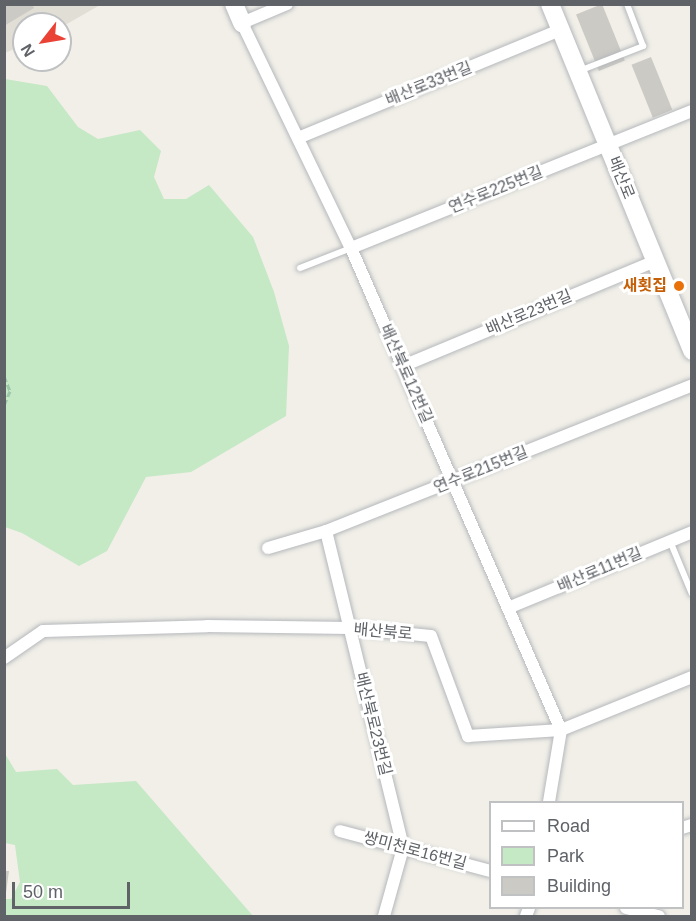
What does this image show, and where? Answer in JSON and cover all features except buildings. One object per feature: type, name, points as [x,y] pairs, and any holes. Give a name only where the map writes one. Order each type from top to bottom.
[{"type":"street","points":[[234,4],[243,23],[287,4]]},
{"type":"street","name":"배산로","points":[[550,4],[692,351]]},
{"type":"street","name":"배산북로12번길","points":[[243,23],[351,248],[561,730]]},
{"type":"street","name":"배산로33번길","points":[[298,138],[560,30]]},
{"type":"street","name":"연수로225번길","points":[[351,248],[692,111]]},
{"type":"street","name":"배산로23번길","points":[[403,366],[655,261]]},
{"type":"street","name":"연수로215번길","points":[[267,548],[326,531],[692,385]]},
{"type":"street","name":"배산북로23번길","points":[[326,531],[403,848],[384,916]]},
{"type":"street","name":"배산로11번길","points":[[508,608],[692,532]]},
{"type":"street","name":"배산북로","points":[[4,658],[43,631],[207,626],[350,628],[431,636],[468,736],[561,730],[692,677]]},
{"type":"street","points":[[549,801],[561,730]]},
{"type":"street","name":"쌍미천로16번길","points":[[340,831],[489,871]]},
{"type":"street","points":[[630,909],[660,916]]},
{"type":"lane","points":[[578,72],[643,46],[627,4]]},
{"type":"lane","name":"연수로225번길","points":[[300,268],[351,248]]},
{"type":"lane","points":[[670,541],[692,594]]},
{"type":"path","points":[[4,376],[10,391],[4,405]]},
{"type":"shaded area","points":[[5,5],[100,5],[72,21],[72,12],[12,12],[12,50],[5,53]]},
{"type":"green space","points":[[5,79],[47,86],[78,127],[98,139],[140,130],[161,151],[154,177],[164,199],[186,199],[209,185],[253,237],[274,292],[289,346],[286,416],[191,472],[146,477],[107,551],[79,566],[22,533],[5,527]]},
{"type":"green space","points":[[4,752],[16,772],[57,769],[73,785],[136,781],[253,916],[5,916],[5,899],[11,899],[20,882],[15,845],[5,843]]},
{"type":"place","name":"새횟집","points":[[679,286]]}]
